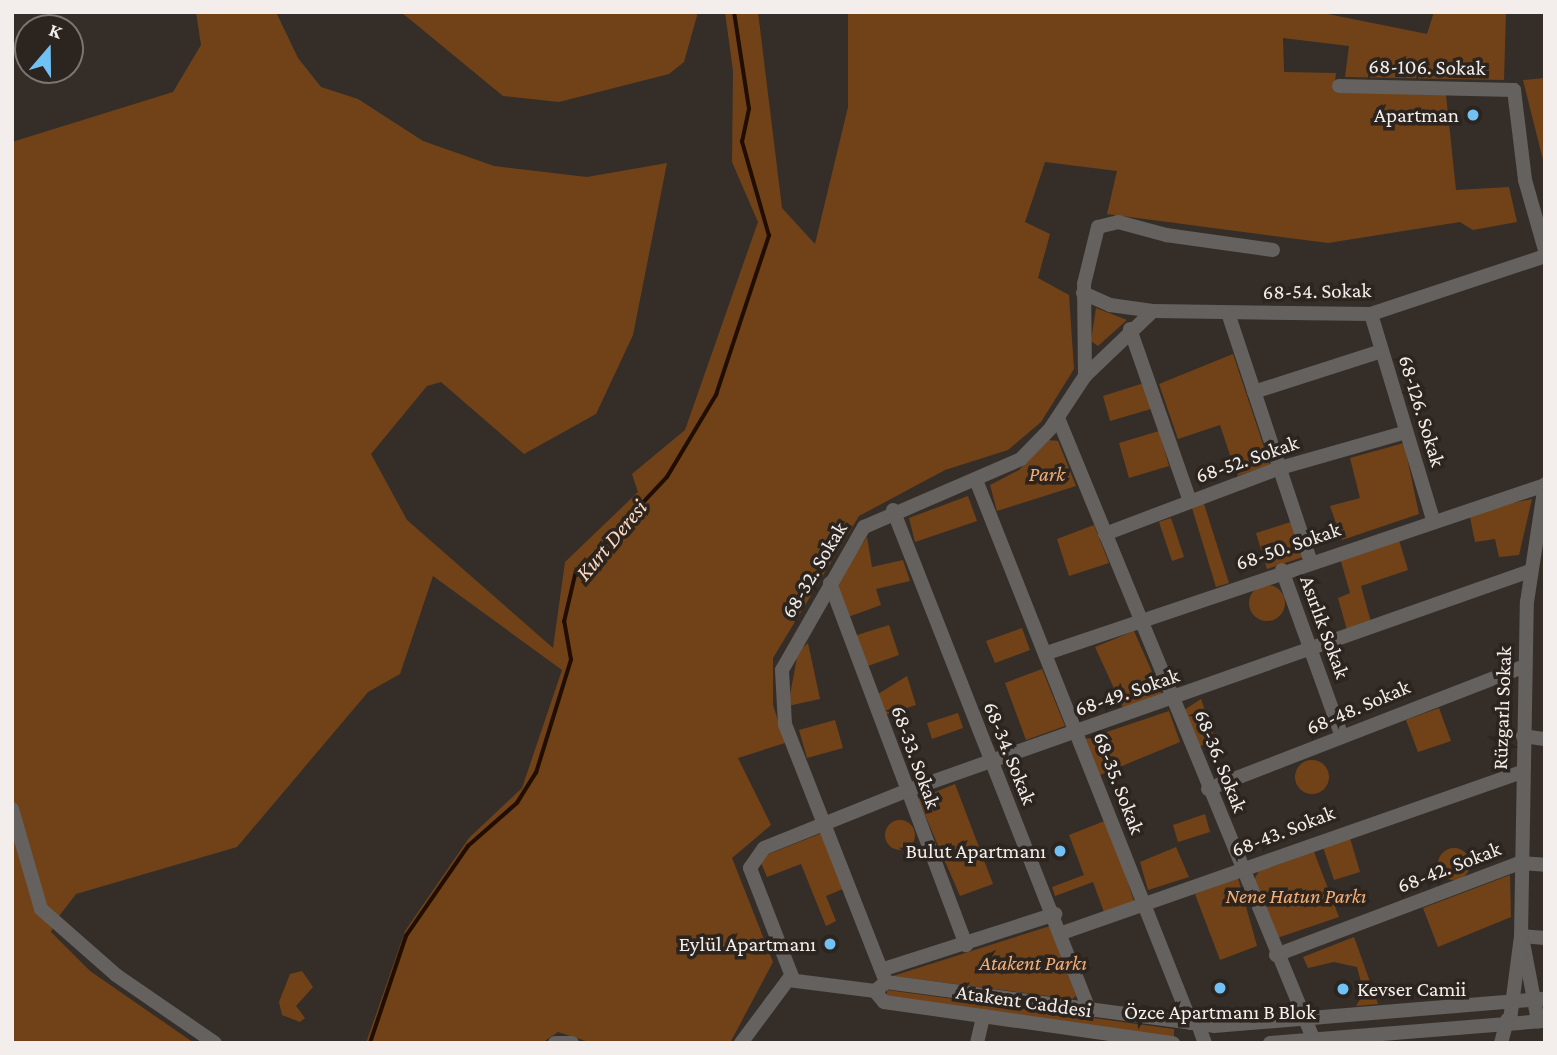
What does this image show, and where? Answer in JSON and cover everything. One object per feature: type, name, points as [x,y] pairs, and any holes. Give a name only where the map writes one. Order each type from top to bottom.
[{"type":"street","name":"68-106. Sokak","points":[[1339,86],[1514,90],[1525,180],[1545,250]]},
{"type":"street","points":[[1085,376],[1083,293],[1092,241],[1106,222],[1273,250]]},
{"type":"street","name":"68-54. Sokak","points":[[1083,293],[1110,305],[1153,311],[1371,314],[1545,256]]},
{"type":"street","name":"68-32. Sokak","points":[[882,981],[779,697],[786,660],[859,532],[893,510],[976,480],[1021,459],[1058,418],[1085,376],[1130,329],[1153,311]]},
{"type":"street","points":[[1228,313],[1310,560]]},
{"type":"street","name":"68-126. Sokak","points":[[1371,314],[1433,519]]},
{"type":"street","points":[[1130,329],[1190,501]]},
{"type":"street","points":[[1254,392],[1382,351]]},
{"type":"street","name":"68-36. Sokak","points":[[1058,418],[1142,616],[1208,789],[1276,955],[1315,1042]]},
{"type":"street","name":"68-52. Sokak","points":[[1105,534],[1280,468],[1406,432]]},
{"type":"street","name":"68-35. Sokak","points":[[976,480],[1047,653],[1192,1024]]},
{"type":"street","name":"68-50. Sokak","points":[[1047,653],[1142,616],[1545,484]]},
{"type":"street","name":"Rüzgarlı Sokak","points":[[1501,1043],[1509,1020],[1521,936],[1521,772],[1530,571],[1545,484]]},
{"type":"street","name":"68-34. Sokak","points":[[893,510],[990,761],[1055,914],[1090,1012]]},
{"type":"street","name":"Asırlık Sokak","points":[[1282,570],[1342,737]]},
{"type":"street","name":"68-49. Sokak","points":[[793,979],[750,868],[761,850],[906,791],[1530,571]]},
{"type":"street","name":"68-33. Sokak","points":[[830,583],[966,945]]},
{"type":"street","name":"68-48. Sokak","points":[[1208,789],[1525,666]]},
{"type":"street","points":[[1523,736],[1545,739]]},
{"type":"street","name":"68-43. Sokak","points":[[1062,933],[1521,772]]},
{"type":"street","points":[[12,809],[41,909],[98,961],[215,1043]]},
{"type":"street","points":[[1519,863],[1545,865]]},
{"type":"street","name":"68-42. Sokak","points":[[1276,955],[1519,863]]},
{"type":"street","points":[[882,981],[966,945],[1055,914]]},
{"type":"street","points":[[1521,936],[1545,938]]},
{"type":"street","name":"Rüzgarlı Sokak","points":[[1521,936],[1541,999],[1541,1021]]},
{"type":"street","points":[[741,1043],[766,1001],[793,979]]},
{"type":"street","name":"Atakent Caddesi","points":[[793,979],[882,981],[1090,1012],[1192,1024],[1304,1020],[1510,999],[1541,999]]},
{"type":"street","name":"Atakent Caddesi","points":[[882,981],[881,1001],[1173,1043]]},
{"type":"street","points":[[977,1043],[983,1016]]},
{"type":"street","points":[[1270,1043],[1423,1038],[1509,1020],[1541,1021]]},
{"type":"street","points":[[1181,1043],[1192,1024],[1205,1043]]},
{"type":"green space","points":[[196,12],[276,12],[298,58],[321,87],[358,99],[423,141],[494,166],[587,177],[667,163],[633,335],[596,414],[524,454],[441,382],[427,386],[371,454],[407,520],[553,648],[565,562],[638,492],[632,474],[685,430],[758,222],[732,162],[733,71],[725,12],[758,12],[782,208],[815,244],[848,107],[848,12],[1318,12],[1427,34],[1434,12],[1506,12],[1504,80],[1345,77],[1349,46],[1283,38],[1284,72],[1336,73],[1334,91],[1446,95],[1456,190],[1509,187],[1517,222],[1473,230],[1460,222],[1328,243],[1107,214],[1117,171],[1045,162],[1025,222],[1050,234],[1038,278],[1069,295],[1074,369],[1041,422],[1008,450],[945,470],[859,516],[773,658],[773,705],[785,743],[738,758],[771,825],[732,858],[773,962],[730,1043],[592,1043],[558,1032],[542,1043],[366,1043],[405,931],[469,838],[522,788],[562,670],[433,576],[400,674],[368,692],[237,847],[76,894],[56,920],[51,932],[90,971],[194,1043],[12,1043],[12,142],[173,92],[201,45]]},
{"type":"green space","points":[[401,12],[698,12],[684,62],[669,74],[559,102],[503,96]]},
{"type":"green space","points":[[1545,78],[1545,168],[1523,80]]},
{"type":"green space","points":[[1096,308],[1127,320],[1098,346],[1091,341]]},
{"type":"green space","points":[[1233,354],[1270,465],[1237,476],[1220,425],[1178,439],[1159,384]]},
{"type":"green space","points":[[1144,383],[1151,409],[1110,421],[1103,396]]},
{"type":"green space","points":[[1159,431],[1169,466],[1129,478],[1119,443]]},
{"type":"green space","name":"Park","points":[[1048,440],[1058,441],[1076,486],[997,511],[990,485],[1019,470]]},
{"type":"green space","points":[[1404,443],[1419,514],[1342,540],[1330,506],[1360,498],[1350,458]]},
{"type":"green space","points":[[968,496],[977,521],[915,542],[909,518]]},
{"type":"green space","points":[[1532,499],[1519,555],[1499,557],[1495,539],[1475,542],[1469,512]]},
{"type":"green space","points":[[1204,504],[1229,583],[1216,587],[1192,508]]},
{"type":"green space","points":[[1171,518],[1184,557],[1172,561],[1159,522]]},
{"type":"green space","points":[[1291,522],[1303,557],[1267,569],[1256,533]]},
{"type":"green space","points":[[1094,525],[1109,563],[1069,576],[1057,539]]},
{"type":"green space","points":[[867,537],[872,567],[903,560],[910,581],[876,589],[881,605],[848,617],[835,586]]},
{"type":"green space","points":[[1399,540],[1408,570],[1361,586],[1371,622],[1347,630],[1338,598],[1350,593],[1340,558]]},
{"type":"green space","points":[[1267,585],[1279,591],[1285,603],[1279,615],[1267,621],[1255,615],[1249,603],[1255,591]]},
{"type":"green space","points":[[889,625],[899,655],[865,667],[854,636]]},
{"type":"green space","points":[[1022,628],[1030,650],[995,663],[986,641]]},
{"type":"green space","points":[[1134,631],[1163,697],[1124,710],[1095,647]]},
{"type":"green space","points":[[808,643],[820,699],[788,706],[798,652]]},
{"type":"green space","points":[[1042,669],[1065,726],[1026,740],[1005,683]]},
{"type":"green space","points":[[907,676],[916,705],[884,715],[878,694]]},
{"type":"green space","points":[[1201,699],[1215,740],[1198,747],[1184,710]]},
{"type":"green space","points":[[1439,708],[1451,741],[1418,752],[1406,720]]},
{"type":"green space","points":[[1169,711],[1180,742],[1100,775],[1086,739]]},
{"type":"green space","points":[[958,713],[963,728],[932,739],[927,723]]},
{"type":"green space","points":[[835,720],[843,748],[807,758],[799,730]]},
{"type":"green space","points":[[1312,760],[1324,765],[1329,777],[1324,789],[1312,794],[1300,789],[1295,777],[1300,765]]},
{"type":"green space","points":[[955,784],[993,884],[960,896],[918,799]]},
{"type":"green space","points":[[1205,814],[1210,832],[1178,842],[1173,825]]},
{"type":"green space","points":[[900,820],[911,824],[915,835],[911,846],[900,850],[889,846],[885,835],[889,824]]},
{"type":"green space","points":[[1107,820],[1134,901],[1104,912],[1093,882],[1055,896],[1052,887],[1084,875],[1069,835]]},
{"type":"green space","points":[[822,833],[843,889],[826,896],[836,921],[826,926],[801,864],[767,877],[759,858]]},
{"type":"green space","points":[[1350,838],[1360,872],[1334,880],[1323,847]]},
{"type":"green space","points":[[1176,847],[1189,877],[1148,890],[1140,862]]},
{"type":"green space","points":[[1454,848],[1466,852],[1470,864],[1466,876],[1454,880],[1442,876],[1438,864],[1442,852]]},
{"type":"green space","name":"Nene Hatun Parkı","points":[[1314,852],[1339,917],[1277,938],[1254,880],[1259,871]]},
{"type":"green space","points":[[1510,875],[1511,917],[1438,947],[1423,908]]},
{"type":"green space","points":[[1238,878],[1257,946],[1220,960],[1195,894]]},
{"type":"green space","name":"Atakent Parkı","points":[[1050,926],[1076,996],[1072,999],[893,976]]},
{"type":"green space","points":[[1354,937],[1378,1004],[1356,1006],[1364,993],[1357,967],[1334,962],[1308,968],[1303,957]]},
{"type":"green space","points":[[302,971],[313,987],[296,1006],[305,1018],[300,1022],[282,1015],[279,1002],[290,974]]},
{"type":"green space","points":[[887,990],[1174,1029],[1174,1039],[887,997]]},
{"type":"waterway","name":"Kurt Deresi","points":[[370,1043],[406,936],[468,846],[517,803],[536,773],[571,660],[564,622],[575,575],[667,477],[716,395],[769,236],[742,142],[749,109],[734,12]]},
{"type":"place","name":"Apartman","points":[[1473,115]]},
{"type":"place","name":"Bulut Apartmanı","points":[[1060,851]]},
{"type":"place","name":"Eylül Apartmanı","points":[[830,944]]},
{"type":"place","name":"Özce Apartmanı B Blok","points":[[1220,988]]},
{"type":"place","name":"Kevser Camii","points":[[1343,989]]}]
